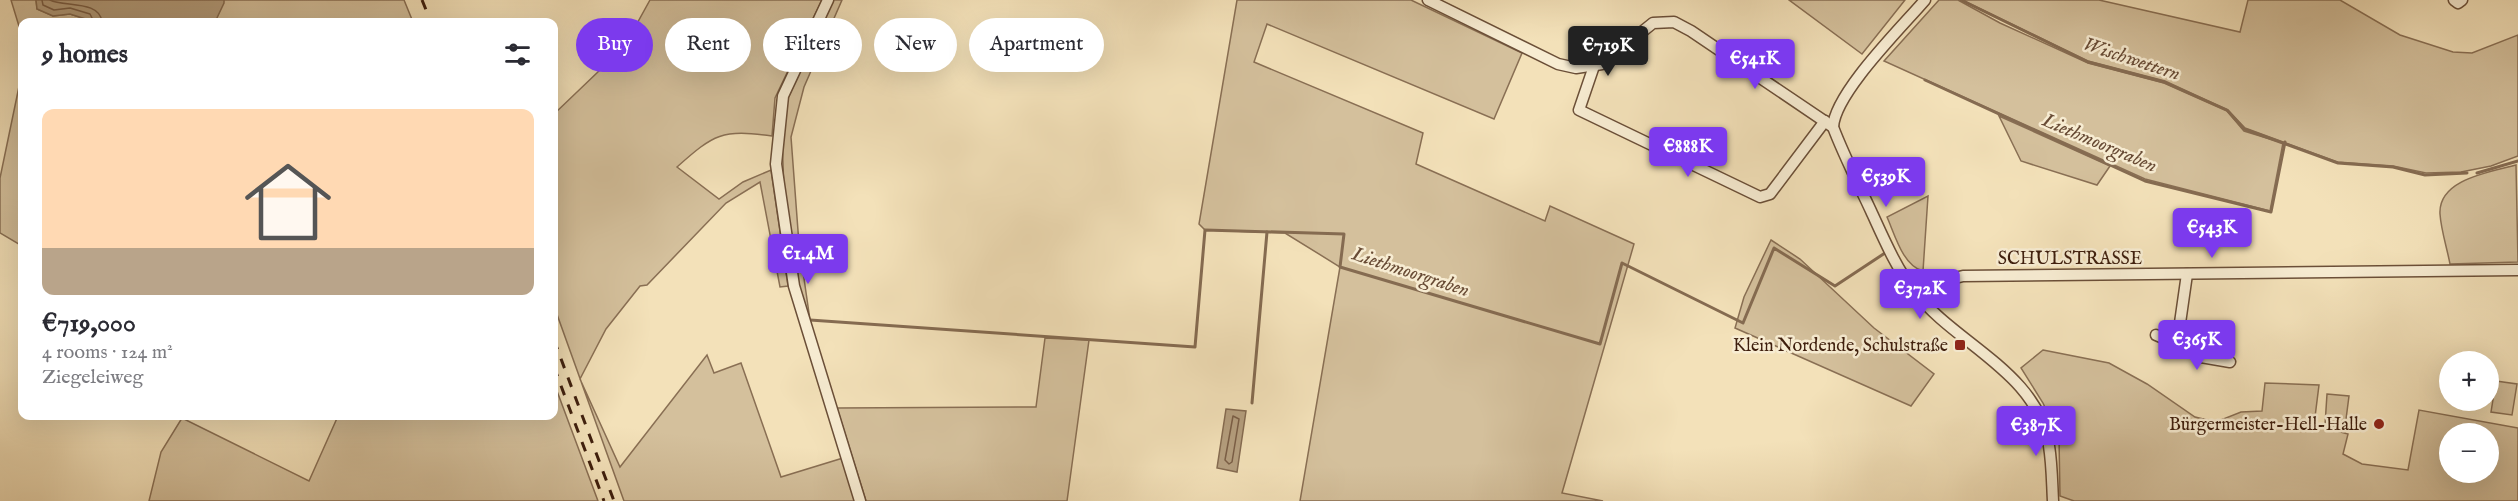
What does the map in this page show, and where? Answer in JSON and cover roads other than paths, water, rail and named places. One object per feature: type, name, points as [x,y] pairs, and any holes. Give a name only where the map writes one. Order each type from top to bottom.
[{"type":"street","points":[[828,0],[783,96],[776,165],[794,286],[860,501]]},
{"type":"street","points":[[1428,0],[1558,64],[1576,68],[1594,66],[1617,54],[1653,23],[1674,22],[1692,31],[1829,124],[1885,240],[1912,289],[1952,330],[2007,373],[2025,391],[2038,410],[2049,445],[2053,501]]},
{"type":"street","points":[[1594,66],[1579,110],[1760,197],[1770,194],[1829,124],[1849,91],[1925,0]]},
{"type":"street","points":[[2454,0],[2458,3],[2462,0]]},
{"type":"street","name":"SCHULSTRASSE","points":[[1912,289],[1963,276],[2518,270]]},
{"type":"street","points":[[2177,344],[2187,274]]},
{"type":"street","points":[[2156,335],[2201,357],[2230,362]]},
{"type":"water","points":[[36,0],[224,0],[217,18],[82,18],[70,14],[53,16],[37,9]]},
{"type":"water","points":[[1226,409],[1246,411],[1237,472],[1217,468]]},
{"type":"waterway","name":"Wischwettern","points":[[1961,0],[2088,62],[2164,82],[2227,110],[2244,129],[2338,163],[2393,167],[2425,175],[2467,173]]},
{"type":"waterway","name":"Liethmoorgraben","points":[[1925,80],[2145,181],[2271,212],[2285,142]]},
{"type":"waterway","name":"Wischwettern","points":[[2477,173],[2518,161]]},
{"type":"waterway","name":"Liethmoorgraben","points":[[810,320],[1195,347],[1205,230],[1344,234],[1340,267],[1600,344],[1622,263],[1743,323],[1774,248],[1835,286],[1885,253]]},
{"type":"waterway","points":[[1252,403],[1267,232]]},
{"type":"railway","points":[[422,0],[429,18]]},
{"type":"railway","points":[[558,351],[614,501]]},
{"type":"railway","points":[[558,378],[604,501]]},
{"type":"place","name":"Klein Nordende, Schulstraße","points":[[1960,345]]},
{"type":"place","name":"Bürgermeister-Hell-Halle","points":[[2379,424]]}]
